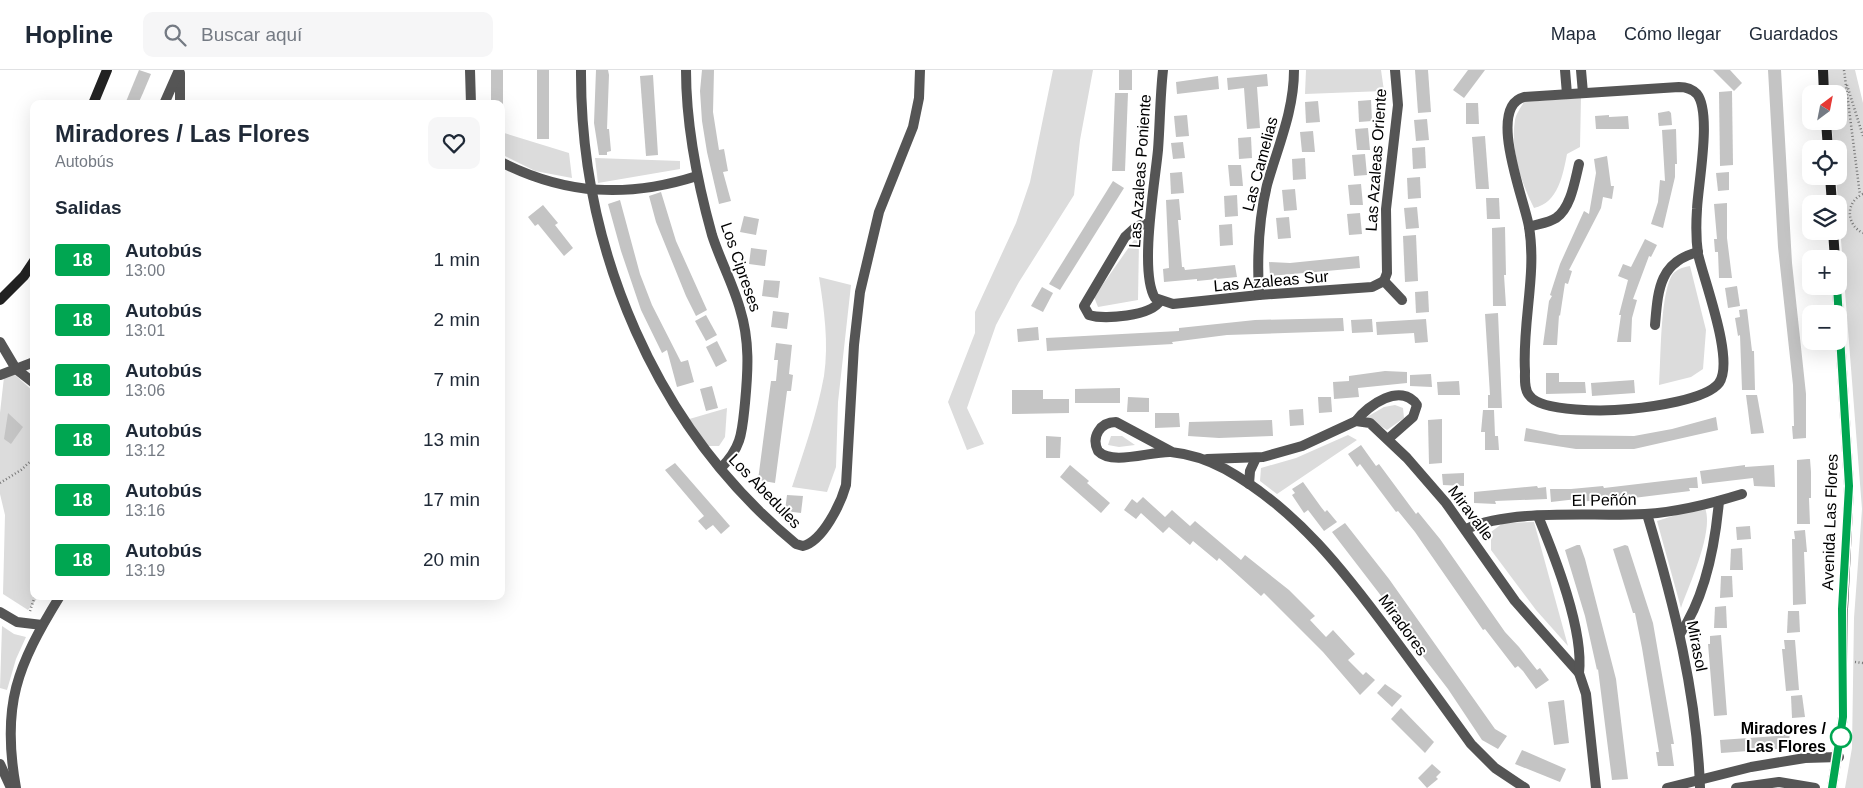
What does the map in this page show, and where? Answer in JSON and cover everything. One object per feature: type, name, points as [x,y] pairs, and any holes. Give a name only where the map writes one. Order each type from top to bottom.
[{"type":"street","points":[[95,100],[108,70]]},
{"type":"street","points":[[166,100],[180,70]]},
{"type":"street","points":[[180,70],[180,100]]},
{"type":"street","points":[[470,70],[470,100]]},
{"type":"street","name":"Los Abedules","points":[[581,70],[583,136],[591,190],[610,263],[636,333],[672,401],[720,468],[763,514],[799,545],[806,545],[815,537],[837,508],[848,474],[854,345],[865,265],[879,212],[912,126],[919,98],[920,70]]},
{"type":"street","name":"Los Cipreses","points":[[686,70],[689,123],[697,176],[712,236],[740,308],[747,338],[748,367],[741,439],[736,450],[720,468]]},
{"type":"street","name":"Las Azaleas Poniente","points":[[1160,302],[1154,298],[1151,291],[1149,223],[1158,148],[1163,70]]},
{"type":"street","name":"Las Camelias","points":[[1260,295],[1258,244],[1262,212],[1267,185],[1288,120],[1294,70]]},
{"type":"street","name":"Las Azaleas Oriente","points":[[1384,281],[1387,273],[1387,194],[1397,119],[1395,70]]},
{"type":"street","points":[[1565,70],[1567,94]]},
{"type":"street","points":[[1581,70],[1583,93]]},
{"type":"street","points":[[1823,70],[1824,85]]},
{"type":"street","points":[[1679,87],[1693,91],[1701,103],[1703,132],[1697,207],[1698,252],[1720,334],[1723,370],[1718,384],[1708,391],[1691,397],[1627,409],[1589,410],[1564,407],[1541,403],[1529,396],[1526,386],[1524,344],[1531,272],[1529,226],[1511,152],[1507,117],[1513,103],[1524,97],[1583,93],[1679,87]]},
{"type":"street","points":[[505,164],[552,183],[591,190],[640,189],[697,176]]},
{"type":"street","points":[[1529,226],[1554,219],[1562,212],[1573,187],[1580,164]]},
{"type":"street","points":[[1149,223],[1137,226],[1124,237],[1085,303],[1085,310],[1089,315],[1097,317],[1136,313],[1153,309],[1160,302]]},
{"type":"street","points":[[1655,325],[1658,296],[1665,274],[1681,258],[1698,252]]},
{"type":"street","points":[[0,300],[24,276],[30,266]]},
{"type":"street","points":[[1384,281],[1402,300]]},
{"type":"street","name":"Las Azaleas Sur","points":[[1160,302],[1173,304],[1260,295],[1372,287],[1384,281]]},
{"type":"street","name":"Avenida Las Flores","points":[[1832,788],[1843,717],[1842,609],[1849,478],[1838,295]]},
{"type":"street","points":[[0,342],[16,369],[30,380]]},
{"type":"street","points":[[0,375],[30,364]]},
{"type":"street","points":[[1201,458],[1256,458],[1302,446],[1356,421],[1368,408],[1382,400],[1398,396],[1412,399],[1417,406],[1415,414],[1388,439]]},
{"type":"street","name":"Miravalle","points":[[1356,421],[1370,423],[1425,478],[1466,529],[1515,601],[1579,673],[1586,694],[1596,788]]},
{"type":"street","name":"Miradores","points":[[1172,452],[1116,422],[1109,423],[1101,428],[1095,440],[1098,451],[1111,459],[1140,454],[1172,452],[1201,458],[1249,484],[1292,517],[1330,555],[1358,589],[1471,744],[1495,768],[1525,788]]},
{"type":"street","points":[[1249,484],[1250,471],[1256,458]]},
{"type":"street","name":"El Peñón","points":[[1466,529],[1484,523],[1538,516],[1647,514],[1719,501],[1742,494]]},
{"type":"street","points":[[1680,634],[1691,615],[1704,581],[1716,529],[1719,501]]},
{"type":"street","name":"Mirasol","points":[[1647,514],[1680,634],[1692,695],[1700,784]]},
{"type":"street","points":[[1538,516],[1559,572],[1575,630],[1580,657],[1579,673]]},
{"type":"street","points":[[16,788],[11,754],[13,696],[24,660],[58,600]]},
{"type":"street","points":[[0,612],[17,622],[42,625]]},
{"type":"street","points":[[1667,788],[1700,784],[1777,762],[1805,758],[1838,757]]},
{"type":"street","points":[[1777,762],[1779,782]]},
{"type":"street","points":[[1,769],[11,788]]},
{"type":"street","points":[[1736,788],[1779,782],[1815,788]]},
{"type":"path","points":[[1844,70],[1861,195],[1852,204],[1850,215],[1853,225],[1863,233]]},
{"type":"path","points":[[1845,79],[1863,136]]},
{"type":"path","points":[[0,483],[21,470],[30,462]]},
{"type":"shaded area","points":[[1053,70],[1093,70],[1080,140],[1074,195],[1019,282],[996,325],[967,408],[984,444],[967,450],[948,402],[975,333],[975,312],[1016,223],[1030,182]]},
{"type":"shaded area","points":[[1306,70],[1381,70],[1384,91],[1305,94]]},
{"type":"shaded area","points":[[1827,70],[1855,70],[1863,103],[1863,788],[1845,788],[1852,748],[1854,618],[1862,509],[1845,295],[1847,295],[1847,250],[1842,250],[1841,240],[1847,240],[1847,195],[1837,195],[1837,185],[1847,185],[1847,140],[1833,140],[1832,130],[1848,130],[1848,85],[1828,85]]},
{"type":"shaded area","points":[[1581,98],[1580,147],[1567,154],[1564,171],[1554,194],[1542,205],[1534,208],[1521,177],[1515,154],[1514,131],[1516,115],[1524,102]]},
{"type":"shaded area","points":[[505,133],[569,153],[572,178],[535,171],[505,156]]},
{"type":"shaded area","points":[[595,158],[680,161],[680,169],[598,183]]},
{"type":"shaded area","points":[[1134,240],[1139,241],[1138,300],[1098,307],[1094,297]]},
{"type":"shaded area","points":[[1690,266],[1706,330],[1703,369],[1691,377],[1659,385],[1663,314],[1667,287],[1674,272]]},
{"type":"shaded area","points":[[819,277],[851,285],[838,402],[836,467],[827,492],[792,487],[806,446],[824,376],[826,339]]},
{"type":"shaded area","points":[[14,374],[30,388],[30,600],[36,600],[28,610],[3,594],[5,515],[0,494],[0,413],[4,377]]},
{"type":"shaded area","points":[[1395,405],[1403,408],[1404,418],[1387,430],[1367,417],[1384,407]]},
{"type":"shaded area","points":[[727,408],[725,437],[719,446],[707,446],[686,420]]},
{"type":"shaded area","points":[[1348,435],[1357,440],[1277,494],[1260,481],[1261,468],[1296,458]]},
{"type":"shaded area","points":[[1111,436],[1122,436],[1135,445],[1119,447],[1108,445]]},
{"type":"shaded area","points":[[1704,506],[1707,516],[1707,528],[1704,542],[1681,608],[1657,521]]},
{"type":"shaded area","points":[[1534,522],[1568,646],[1536,610],[1491,550],[1491,532],[1503,523]]},
{"type":"shaded area","points":[[2,626],[14,634],[26,637],[16,659],[7,690],[0,688]]},
{"type":"building","points":[[139,70],[151,74],[140,100],[127,100]]},
{"type":"building","points":[[491,70],[503,70],[503,100],[491,100]]},
{"type":"building","points":[[537,70],[549,70],[549,139],[537,139]]},
{"type":"building","points":[[596,70],[608,70],[609,75],[607,129],[609,129],[611,151],[607,152],[607,155],[599,155],[594,123]]},
{"type":"building","points":[[702,70],[714,70],[713,112],[719,150],[724,149],[728,171],[723,172],[731,201],[719,204],[702,121],[700,91]]},
{"type":"building","points":[[1119,70],[1132,70],[1132,90],[1119,90]]},
{"type":"building","points":[[1415,70],[1428,70],[1431,112],[1418,113]]},
{"type":"building","points":[[1468,70],[1485,70],[1464,98],[1453,90]]},
{"type":"building","points":[[1713,70],[1730,70],[1742,83],[1734,91]]},
{"type":"building","points":[[1768,70],[1781,70],[1792,263],[1806,394],[1806,438],[1793,439],[1793,385],[1778,247]]},
{"type":"building","points":[[1267,74],[1268,86],[1257,87],[1260,128],[1247,129],[1244,88],[1228,90],[1227,78]]},
{"type":"building","points":[[653,75],[658,155],[646,156],[640,76]]},
{"type":"building","points":[[1218,76],[1219,89],[1177,94],[1176,82]]},
{"type":"building","points":[[1732,91],[1733,165],[1720,166],[1719,92]]},
{"type":"building","points":[[1115,93],[1128,93],[1125,171],[1112,171]]},
{"type":"building","points":[[1371,100],[1372,121],[1359,122],[1358,101]]},
{"type":"building","points":[[1318,101],[1320,122],[1306,123],[1305,102]]},
{"type":"building","points":[[1466,103],[1478,103],[1479,124],[1466,124]]},
{"type":"building","points":[[1669,111],[1671,113],[1672,125],[1659,126],[1658,113]]},
{"type":"building","points":[[1187,115],[1189,136],[1176,137],[1174,116]]},
{"type":"building","points":[[1609,115],[1609,117],[1628,116],[1629,129],[1596,129],[1595,116]]},
{"type":"building","points":[[1427,119],[1429,140],[1416,141],[1414,120]]},
{"type":"building","points":[[1368,128],[1370,150],[1357,150],[1355,129]]},
{"type":"building","points":[[1676,129],[1677,164],[1675,164],[1675,177],[1663,228],[1651,224],[1658,202],[1660,180],[1665,181],[1662,130]]},
{"type":"building","points":[[1313,131],[1315,152],[1302,152],[1300,132]]},
{"type":"building","points":[[1485,136],[1489,189],[1476,189],[1472,137]]},
{"type":"building","points":[[1251,137],[1252,158],[1239,159],[1238,138]]},
{"type":"building","points":[[1183,142],[1185,158],[1173,159],[1171,143]]},
{"type":"building","points":[[1425,147],[1426,168],[1413,169],[1412,148]]},
{"type":"building","points":[[1365,154],[1367,175],[1354,176],[1352,155]]},
{"type":"building","points":[[1607,156],[1611,186],[1614,186],[1612,199],[1603,197],[1601,208],[1569,270],[1572,271],[1568,284],[1565,283],[1559,315],[1557,345],[1543,345],[1549,301],[1552,296],[1550,295],[1560,264],[1584,211],[1589,214],[1596,173],[1594,159]]},
{"type":"building","points":[[1305,158],[1306,179],[1293,180],[1292,159]]},
{"type":"building","points":[[1228,165],[1241,165],[1243,186],[1230,186]]},
{"type":"building","points":[[1182,172],[1184,193],[1171,194],[1170,173]]},
{"type":"building","points":[[1729,172],[1729,190],[1718,191],[1716,173]]},
{"type":"building","points":[[1420,177],[1421,198],[1408,199],[1407,178]]},
{"type":"building","points":[[1113,181],[1124,188],[1060,290],[1049,284]]},
{"type":"building","points":[[1361,184],[1363,205],[1350,205],[1348,185]]},
{"type":"building","points":[[1295,189],[1297,210],[1284,211],[1282,190]]},
{"type":"building","points":[[661,192],[676,241],[707,310],[696,316],[656,222],[649,196]]},
{"type":"building","points":[[1237,195],[1238,216],[1225,217],[1224,196]]},
{"type":"building","points":[[1486,198],[1499,198],[1500,219],[1487,219]]},
{"type":"building","points":[[1179,199],[1181,220],[1178,220],[1182,267],[1185,270],[1235,265],[1237,277],[1164,282],[1163,269],[1169,268],[1166,200]]},
{"type":"building","points":[[620,200],[640,274],[652,305],[681,362],[688,360],[694,382],[677,387],[667,350],[662,353],[641,310],[621,251],[608,204]]},
{"type":"building","points":[[1727,203],[1727,238],[1732,278],[1719,278],[1718,252],[1715,252],[1714,239],[1717,239],[1714,204]]},
{"type":"building","points":[[543,205],[558,223],[555,225],[573,248],[564,256],[538,224],[535,226],[528,217]]},
{"type":"building","points":[[1417,207],[1419,228],[1406,229],[1404,208]]},
{"type":"building","points":[[1360,213],[1362,234],[1349,235],[1347,214]]},
{"type":"building","points":[[744,216],[759,219],[756,235],[740,232]]},
{"type":"building","points":[[1289,217],[1291,238],[1278,239],[1276,218]]},
{"type":"building","points":[[1232,224],[1233,245],[1220,246],[1219,225]]},
{"type":"building","points":[[1505,227],[1506,275],[1504,275],[1506,306],[1493,306],[1492,228]]},
{"type":"building","points":[[1416,235],[1418,281],[1405,282],[1403,236]]},
{"type":"building","points":[[1645,239],[1657,245],[1651,257],[1649,256],[1633,299],[1637,300],[1632,318],[1631,342],[1617,342],[1621,315],[1619,315],[1628,280],[1618,276],[1623,264],[1631,267]]},
{"type":"building","points":[[751,248],[767,250],[765,266],[749,264]]},
{"type":"building","points":[[1359,256],[1360,268],[1270,276],[1269,262],[1290,263]]},
{"type":"building","points":[[764,280],[780,281],[778,298],[762,296]]},
{"type":"building","points":[[1737,286],[1740,306],[1728,308],[1725,288]]},
{"type":"building","points":[[1042,287],[1053,293],[1043,312],[1031,306]]},
{"type":"building","points":[[1428,291],[1429,312],[1416,313],[1415,292]]},
{"type":"building","points":[[1747,309],[1752,351],[1754,351],[1755,390],[1742,390],[1740,335],[1738,336],[1735,318],[1740,317],[1739,310]]},
{"type":"building","points":[[773,311],[789,313],[787,329],[771,327]]},
{"type":"building","points":[[1498,313],[1502,408],[1488,408],[1488,395],[1490,395],[1485,314]]},
{"type":"building","points":[[706,315],[717,335],[706,341],[695,321]]},
{"type":"building","points":[[1343,318],[1344,331],[1227,335],[1172,342],[1173,344],[1047,351],[1046,338],[1179,331],[1179,328],[1255,320]]},
{"type":"building","points":[[1372,319],[1373,332],[1352,333],[1351,320]]},
{"type":"building","points":[[1426,319],[1428,342],[1415,343],[1414,333],[1377,335],[1376,322]]},
{"type":"building","points":[[1038,327],[1039,340],[1018,342],[1017,329]]},
{"type":"building","points":[[717,341],[727,361],[716,367],[706,347]]},
{"type":"building","points":[[776,343],[792,345],[789,374],[793,375],[791,391],[787,391],[775,483],[758,480],[771,381],[776,381],[778,360],[774,360]]},
{"type":"building","points":[[1385,371],[1407,372],[1407,383],[1358,388],[1359,397],[1334,399],[1333,382],[1349,381],[1349,376]]},
{"type":"building","points":[[1546,373],[1559,373],[1559,382],[1585,382],[1586,393],[1546,394]]},
{"type":"building","points":[[1431,374],[1432,387],[1410,386],[1410,375]]},
{"type":"building","points":[[1634,380],[1635,393],[1592,396],[1591,383]]},
{"type":"building","points":[[1459,381],[1460,395],[1438,395],[1437,382]]},
{"type":"building","points":[[712,386],[718,408],[706,411],[700,389]]},
{"type":"building","points":[[1120,388],[1120,403],[1075,403],[1075,389]]},
{"type":"building","points":[[1012,390],[1043,390],[1043,399],[1069,399],[1069,413],[1012,414]]},
{"type":"building","points":[[1746,395],[1757,395],[1764,433],[1751,434]]},
{"type":"building","points":[[1128,397],[1149,398],[1149,412],[1127,412]]},
{"type":"building","points":[[1318,397],[1331,397],[1332,412],[1319,413]]},
{"type":"building","points":[[1303,409],[1304,425],[1290,426],[1289,410]]},
{"type":"building","points":[[1483,410],[1494,410],[1495,436],[1498,436],[1499,450],[1485,450],[1485,432],[1481,432]]},
{"type":"building","points":[[8,413],[23,427],[11,444],[4,439]]},
{"type":"building","points":[[1155,413],[1179,413],[1180,427],[1155,428]]},
{"type":"building","points":[[1716,417],[1718,430],[1634,449],[1576,449],[1524,441],[1526,428],[1560,435],[1634,436],[1672,429]]},
{"type":"building","points":[[1442,419],[1442,463],[1429,464],[1428,420]]},
{"type":"building","points":[[1272,420],[1273,436],[1219,438],[1188,436],[1189,422]]},
{"type":"building","points":[[1046,436],[1061,437],[1060,458],[1046,458]]},
{"type":"building","points":[[1361,445],[1376,466],[1379,464],[1416,514],[1418,512],[1440,539],[1505,632],[1537,670],[1540,668],[1549,680],[1536,689],[1523,671],[1518,666],[1515,668],[1485,629],[1483,630],[1415,532],[1398,511],[1396,512],[1360,464],[1357,467],[1348,454]]},
{"type":"building","points":[[1810,459],[1810,524],[1797,524],[1797,460]]},
{"type":"building","points":[[675,463],[730,526],[721,534],[713,525],[706,530],[698,521],[704,516],[665,470]]},
{"type":"building","points":[[1070,465],[1110,503],[1101,513],[1060,477]]},
{"type":"building","points":[[1745,465],[1745,467],[1774,465],[1775,487],[1754,486],[1753,478],[1702,484],[1700,471]]},
{"type":"building","points":[[1464,473],[1464,486],[1443,485],[1442,474]]},
{"type":"building","points":[[1697,477],[1698,488],[1689,488],[1690,491],[1601,502],[1601,500],[1577,502],[1577,499],[1551,502],[1550,489],[1603,486],[1604,488]]},
{"type":"building","points":[[1303,482],[1325,512],[1327,510],[1337,522],[1324,531],[1308,510],[1304,513],[1292,495],[1295,493],[1292,489]]},
{"type":"building","points":[[1537,486],[1538,488],[1546,487],[1547,499],[1495,501],[1496,504],[1474,503],[1474,492]]},
{"type":"building","points":[[787,495],[803,496],[801,513],[785,511]]},
{"type":"building","points":[[1143,497],[1165,517],[1172,510],[1190,526],[1195,521],[1241,560],[1245,555],[1289,590],[1315,616],[1310,620],[1326,637],[1333,630],[1355,654],[1348,660],[1363,675],[1366,672],[1375,680],[1360,695],[1323,652],[1264,593],[1261,596],[1219,558],[1217,561],[1193,541],[1190,545],[1169,527],[1163,533],[1141,513],[1136,519],[1124,510],[1132,499],[1137,503]]},
{"type":"building","points":[[1345,523],[1389,579],[1495,729],[1507,736],[1498,749],[1482,740],[1448,689],[1392,616],[1380,598],[1382,597],[1332,532]]},
{"type":"building","points":[[1750,526],[1751,539],[1737,540],[1736,527]]},
{"type":"building","points":[[1805,530],[1807,552],[1804,552],[1806,604],[1793,605],[1792,539],[1795,539],[1794,531]]},
{"type":"building","points":[[1580,545],[1585,559],[1616,679],[1628,779],[1612,780],[1598,669],[1585,616],[1565,550]]},
{"type":"building","points":[[1625,545],[1628,546],[1653,623],[1674,744],[1671,744],[1674,766],[1658,766],[1656,752],[1659,752],[1635,613],[1633,613],[1613,549]]},
{"type":"building","points":[[1742,548],[1743,570],[1730,570],[1731,549]]},
{"type":"building","points":[[1721,576],[1732,576],[1733,597],[1720,598]]},
{"type":"building","points":[[1726,606],[1727,628],[1714,628],[1715,607]]},
{"type":"building","points":[[1788,611],[1799,611],[1800,632],[1787,633]]},
{"type":"building","points":[[1721,635],[1727,715],[1714,716],[1708,644],[1710,644],[1710,636]]},
{"type":"building","points":[[1784,640],[1795,640],[1799,690],[1786,691],[1782,649],[1785,649]]},
{"type":"building","points":[[1385,684],[1402,696],[1392,707],[1377,693]]},
{"type":"building","points":[[1802,695],[1805,717],[1792,718],[1791,696]]},
{"type":"building","points":[[1564,700],[1569,743],[1554,745],[1548,702]]},
{"type":"building","points":[[1401,708],[1434,742],[1425,753],[1391,719]]},
{"type":"building","points":[[1777,727],[1790,727],[1789,748],[1721,753],[1720,740],[1777,736]]},
{"type":"building","points":[[1522,750],[1566,769],[1560,782],[1515,764]]},
{"type":"building","points":[[1432,764],[1441,772],[1436,777],[1438,779],[1427,788],[1418,778]]},
{"type":"bus line","name":"18","points":[[1832,788],[1843,717],[1842,609],[1849,486],[1838,295]]},
{"type":"place","name":"Miradores / Las Flores","points":[[1841,737]]}]
